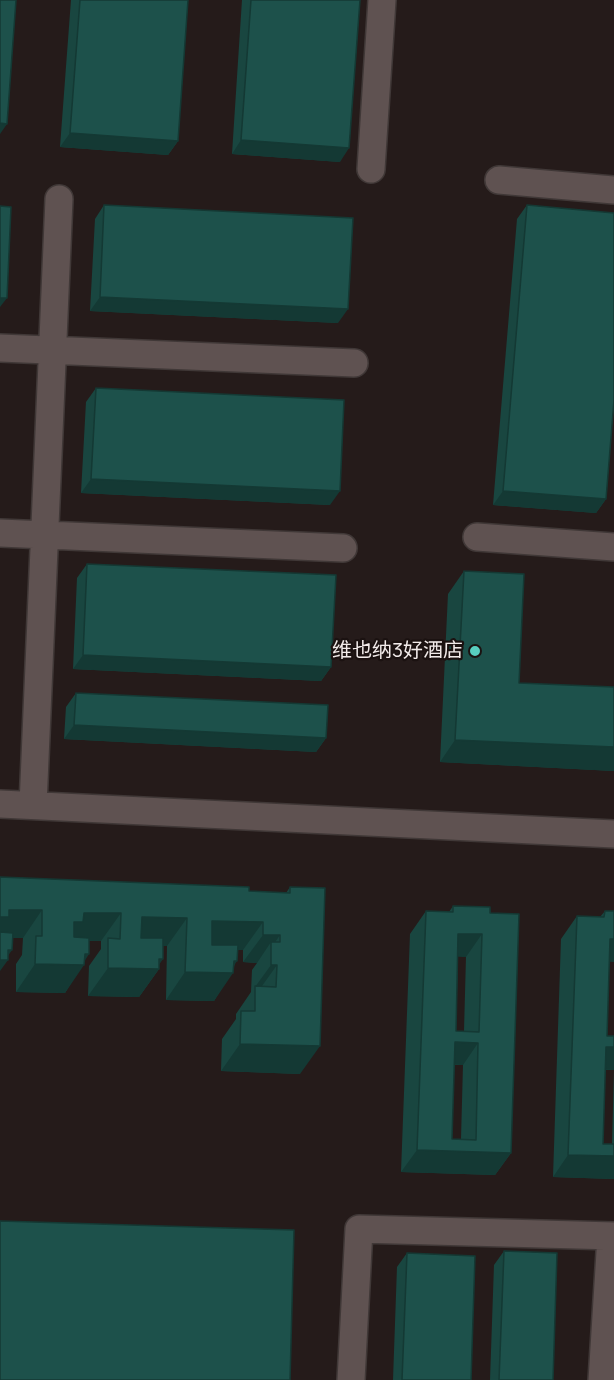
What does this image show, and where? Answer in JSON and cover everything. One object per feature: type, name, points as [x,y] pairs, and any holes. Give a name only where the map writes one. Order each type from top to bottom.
[{"type":"street","points":[[371,170],[382,0]]},
{"type":"street","points":[[499,180],[614,190]]},
{"type":"street","points":[[33,806],[59,199]]},
{"type":"street","points":[[0,348],[354,363]]},
{"type":"street","points":[[0,533],[343,548]]},
{"type":"street","points":[[477,537],[614,547]]},
{"type":"street","points":[[0,804],[614,834]]},
{"type":"street","points":[[351,1380],[359,1229],[612,1236],[602,1380]]},
{"type":"building","points":[[0,0],[16,0],[7,124],[0,123]]},
{"type":"building","points":[[80,0],[188,0],[178,141],[70,133]]},
{"type":"building","points":[[251,0],[360,0],[349,148],[241,140]]},
{"type":"building","points":[[104,205],[353,218],[348,309],[100,297]]},
{"type":"building","points":[[527,205],[614,213],[614,400],[606,499],[503,491]]},
{"type":"building","points":[[0,206],[11,207],[7,298],[0,298]]},
{"type":"building","points":[[96,388],[344,400],[340,491],[91,479]]},
{"type":"building","points":[[87,564],[336,575],[331,667],[83,655]]},
{"type":"building","name":"维也纳3好酒店","points":[[464,571],[524,574],[519,683],[614,687],[614,747],[455,740]]},
{"type":"building","points":[[76,693],[328,705],[326,738],[74,725]]},
{"type":"building","points":[[0,877],[249,887],[249,891],[290,893],[290,887],[325,888],[320,1046],[240,1044],[241,1011],[255,1011],[255,986],[276,987],[277,965],[271,965],[271,942],[280,942],[280,935],[263,935],[263,922],[212,921],[212,945],[238,945],[237,961],[234,961],[233,973],[185,972],[187,918],[142,917],[141,938],[163,938],[163,959],[159,959],[159,969],[108,968],[108,938],[120,939],[121,913],[84,913],[83,922],[74,922],[74,937],[89,938],[89,954],[85,954],[84,965],[35,964],[36,936],[42,936],[42,910],[9,910],[9,917],[0,917]]},
{"type":"building","points":[[453,906],[490,907],[490,913],[519,914],[511,1153],[417,1150],[426,911],[453,912]],"holes":[[[458,934],[482,934],[479,1032],[456,1031]],[[455,1042],[478,1043],[476,1140],[452,1139]]]},
{"type":"building","points":[[605,911],[614,911],[614,939],[610,939],[607,1036],[614,1036],[614,1047],[606,1047],[603,1144],[614,1144],[614,1156],[568,1155],[577,916],[604,917]]},
{"type":"building","points":[[0,932],[13,933],[12,950],[8,950],[8,960],[0,960]]},
{"type":"building","points":[[0,1221],[294,1230],[290,1380],[0,1380]]},
{"type":"building","points":[[504,1251],[557,1253],[553,1380],[499,1380]]},
{"type":"building","points":[[407,1253],[475,1256],[471,1380],[402,1380]]},
{"type":"place","name":"维也纳3好酒店","points":[[475,651]]}]
